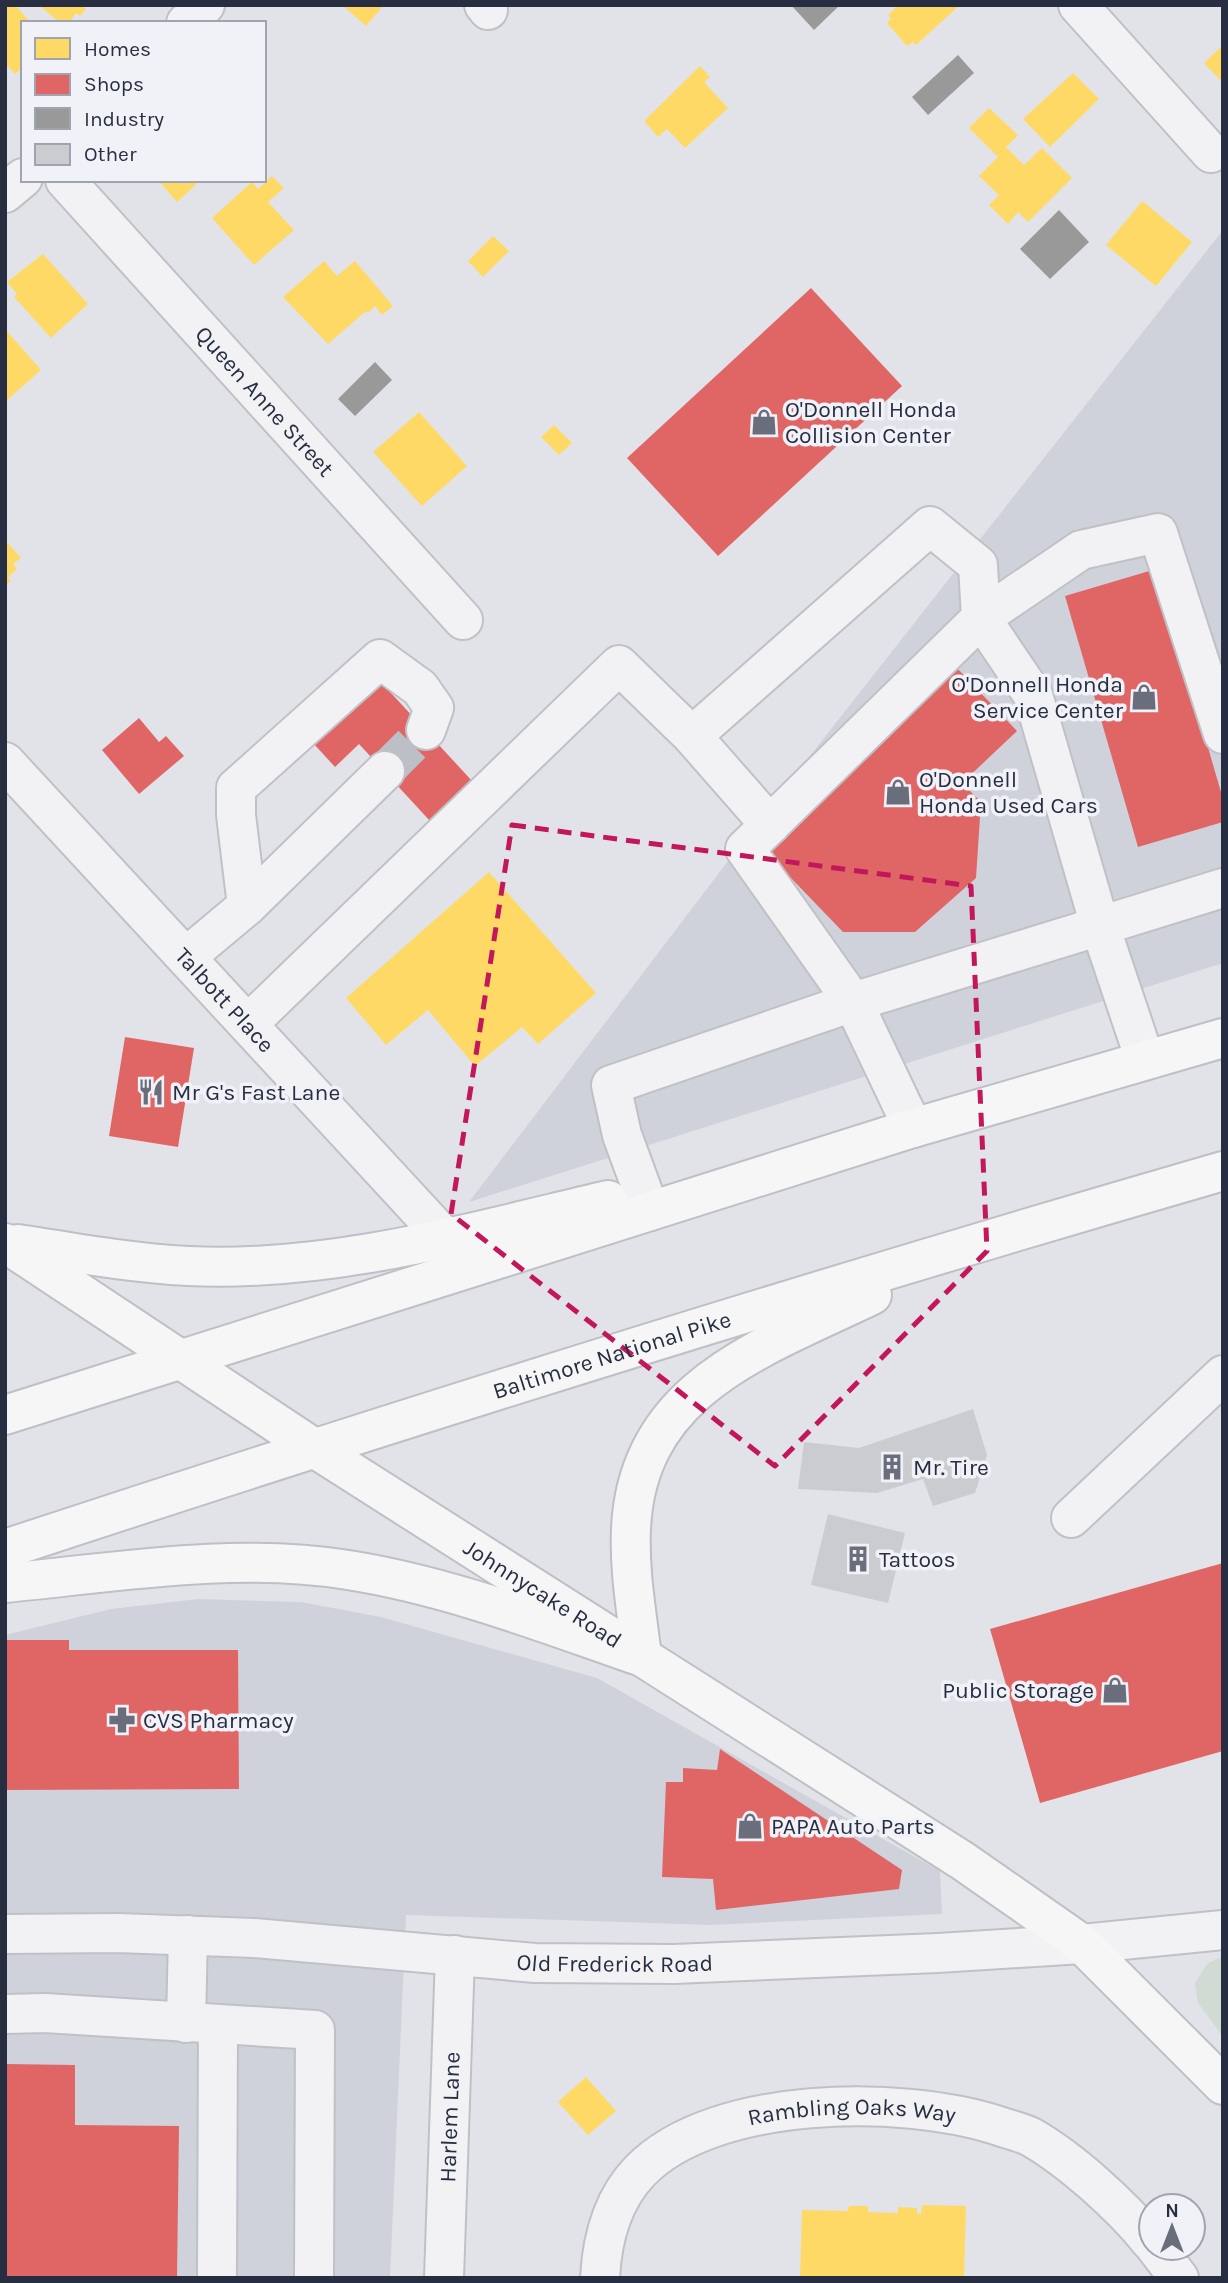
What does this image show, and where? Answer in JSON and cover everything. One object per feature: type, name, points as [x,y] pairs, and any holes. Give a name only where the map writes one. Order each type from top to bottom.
[{"type":"main road","points":[[5,1415],[647,1201],[913,1128],[1223,1038]]},
{"type":"main road","name":"Baltimore National Pike","points":[[5,1549],[314,1448],[980,1241],[1223,1171]]},
{"type":"main road","points":[[5,1243],[119,1260],[195,1266],[334,1260],[647,1201]]},
{"type":"main road","points":[[5,1584],[191,1565],[268,1564],[347,1570],[440,1589],[642,1657],[631,1568],[631,1527],[637,1485],[651,1445],[671,1414],[706,1383],[759,1350],[980,1241]]},
{"type":"main road","name":"Johnnycake Road","points":[[5,1243],[314,1448],[963,1861],[1082,1944],[1223,2085]]},
{"type":"street","points":[[188,21],[205,5]]},
{"type":"street","points":[[1078,5],[1211,153]]},
{"type":"street","points":[[5,193],[21,180]]},
{"type":"street","name":"Queen Anne Street","points":[[67,182],[463,620]]},
{"type":"street","points":[[692,736],[930,526],[978,565],[981,618],[1033,695],[1100,926],[1145,1060]]},
{"type":"street","points":[[757,837],[981,618],[1081,550],[1158,533],[1223,734]]},
{"type":"street","points":[[247,906],[236,788],[380,659],[420,688],[434,708],[426,730]]},
{"type":"street","points":[[248,1024],[619,665],[692,736],[757,837],[853,1002],[913,1128]]},
{"type":"street","name":"Talbott Place","points":[[5,762],[445,1238]]},
{"type":"street","points":[[186,957],[247,906],[384,771]]},
{"type":"street","points":[[647,1201],[622,1135],[611,1086],[853,1002],[1223,888]]},
{"type":"street","points":[[1071,1518],[1223,1375]]},
{"type":"street","name":"Old Frederick Road","points":[[5,1934],[188,1935],[535,1963],[674,1964],[1082,1944],[1223,1930]]},
{"type":"street","points":[[188,1935],[202,2025],[217,2278]]},
{"type":"street","name":"Harlem Lane","points":[[444,2278],[455,1955]]},
{"type":"street","points":[[5,2014],[45,2012],[202,2025],[315,2030],[314,2278]]},
{"type":"street","name":"Rambling Oaks Way","points":[[600,2278],[601,2258],[614,2208],[640,2171],[680,2141],[738,2120],[800,2109],[887,2106],[965,2115],[1030,2137],[1086,2178],[1137,2228]]},
{"type":"street","points":[[1167,2262],[1179,2278]]},
{"type":"highlighted area","points":[[512,825],[971,886],[987,1251],[775,1466],[451,1214]]},
{"type":"shaded area","points":[[1223,230],[1223,963],[469,1202],[747,836]]},
{"type":"shaded area","points":[[198,1599],[301,1602],[381,1617],[597,1678],[940,1871],[942,1914],[711,1925],[406,1915],[390,2278],[5,2278],[5,1635],[111,1609]]},
{"type":"shaded area","points":[[1223,1956],[1223,2037],[1198,2003],[1195,1983],[1207,1964]]},
{"type":"building: Homes","points":[[7,5],[15,5],[29,21],[21,21],[21,69],[15,74],[5,63]]},
{"type":"building: Homes","points":[[39,5],[82,5],[86,9],[80,16],[76,13],[70,21],[58,21]]},
{"type":"building: Homes","points":[[342,5],[384,5],[366,26]]},
{"type":"building: Homes","points":[[898,5],[960,5],[916,45],[913,42],[907,46],[887,23],[891,19],[888,15]]},
{"type":"building: Homes","points":[[1223,45],[1223,83],[1204,63]]},
{"type":"building: Homes","points":[[700,66],[710,77],[704,82],[728,108],[685,148],[667,129],[658,137],[644,121]]},
{"type":"building: Homes","points":[[1073,73],[1099,99],[1050,147],[1023,119]]},
{"type":"building: Homes","points":[[989,108],[1018,135],[1006,147],[1024,165],[1042,148],[1072,178],[1028,222],[1018,212],[1008,224],[989,205],[999,195],[979,176],[998,157],[969,128]]},
{"type":"building: Homes","points":[[272,176],[284,188],[268,202],[294,230],[254,265],[212,218],[252,182],[258,189]]},
{"type":"building: Homes","points":[[160,182],[199,182],[177,202]]},
{"type":"building: Homes","points":[[1142,201],[1192,242],[1156,286],[1106,245]]},
{"type":"building: Homes","points":[[493,236],[509,251],[483,277],[468,261]]},
{"type":"building: Homes","points":[[43,254],[88,304],[51,338],[14,297],[17,294],[7,282]]},
{"type":"building: Homes","points":[[324,261],[337,276],[355,261],[393,306],[382,315],[375,306],[368,313],[366,311],[328,344],[283,297]]},
{"type":"building: Homes","points":[[5,329],[41,370],[5,402]]},
{"type":"building: Homes","points":[[419,412],[467,466],[422,506],[373,452]]},
{"type":"building: Homes","points":[[554,425],[572,443],[559,455],[541,437]]},
{"type":"building: Homes","points":[[5,540],[21,558],[13,564],[17,569],[8,577],[11,581],[5,586]]},
{"type":"building: Homes","points":[[489,872],[596,993],[538,1044],[522,1027],[475,1066],[428,1010],[386,1045],[346,998]]},
{"type":"building: Homes","points":[[586,2077],[616,2111],[588,2135],[558,2102]]},
{"type":"building: Homes","points":[[922,2205],[966,2206],[964,2278],[800,2278],[802,2210],[848,2211],[849,2206],[868,2206],[868,2212],[898,2213],[898,2207],[917,2208],[917,2214],[921,2214]]},
{"type":"building: Shops","name":"O'Donnell Honda Collision Center","points":[[811,288],[902,386],[718,556],[627,458]]},
{"type":"building: Shops","name":"O'Donnell Honda Service Center","points":[[1156,569],[1223,799],[1223,822],[1138,847],[1065,596]]},
{"type":"building: Shops","name":"O'Donnell Honda Used Cars","points":[[956,667],[1017,731],[962,783],[981,802],[976,878],[915,932],[843,932],[763,849]]},
{"type":"building: Shops","points":[[380,681],[473,782],[430,821],[359,744],[335,767],[313,743]]},
{"type":"building: Shops","points":[[139,718],[159,742],[166,736],[184,756],[139,794],[102,750]]},
{"type":"building: Shops","name":"Mr G's Fast Lane","points":[[125,1037],[194,1048],[178,1147],[109,1136]]},
{"type":"building: Shops","name":"Public Storage","points":[[1223,1563],[1223,1751],[1040,1803],[990,1629]]},
{"type":"building: Shops","name":"CVS Pharmacy","points":[[5,1640],[69,1640],[69,1650],[238,1650],[239,1789],[5,1790]]},
{"type":"building: Shops","name":"PAPA Auto Parts","points":[[720,1749],[902,1870],[899,1889],[716,1910],[713,1879],[662,1877],[666,1782],[683,1782],[683,1768],[717,1770]]},
{"type":"building: Shops","points":[[5,2064],[75,2065],[75,2125],[179,2126],[177,2278],[5,2278]]},
{"type":"building: Industry","points":[[791,5],[840,5],[814,30]]},
{"type":"building: Industry","points":[[958,55],[974,73],[928,115],[912,97]]},
{"type":"building: Industry","points":[[1059,210],[1089,242],[1050,279],[1020,249]]},
{"type":"building: Industry","points":[[375,362],[392,380],[355,416],[338,399]]},
{"type":"building: Other","name":"Mr. Tire","points":[[973,1409],[987,1455],[975,1493],[933,1506],[923,1479],[877,1493],[798,1489],[804,1442],[859,1448]]},
{"type":"building: Other","name":"Tattoos","points":[[828,1514],[905,1533],[888,1603],[811,1585]]},
{"type":"tunnel","points":[[385,771],[426,730]]},
{"type":"place","name":"O'Donnell Honda Collision Center","points":[[764,422]]},
{"type":"place","name":"O'Donnell Honda Service Center","points":[[1144,697]]},
{"type":"place","name":"O'Donnell Honda Used Cars","points":[[898,792]]},
{"type":"place","name":"Mr G's Fast Lane","points":[[151,1092]]},
{"type":"place","name":"Mr. Tire","points":[[892,1467]]},
{"type":"place","name":"Tattoos","points":[[858,1559]]},
{"type":"place","name":"Public Storage","points":[[1115,1690]]},
{"type":"place","name":"CVS Pharmacy","points":[[122,1720]]},
{"type":"place","name":"PAPA Auto Parts","points":[[750,1826]]}]
